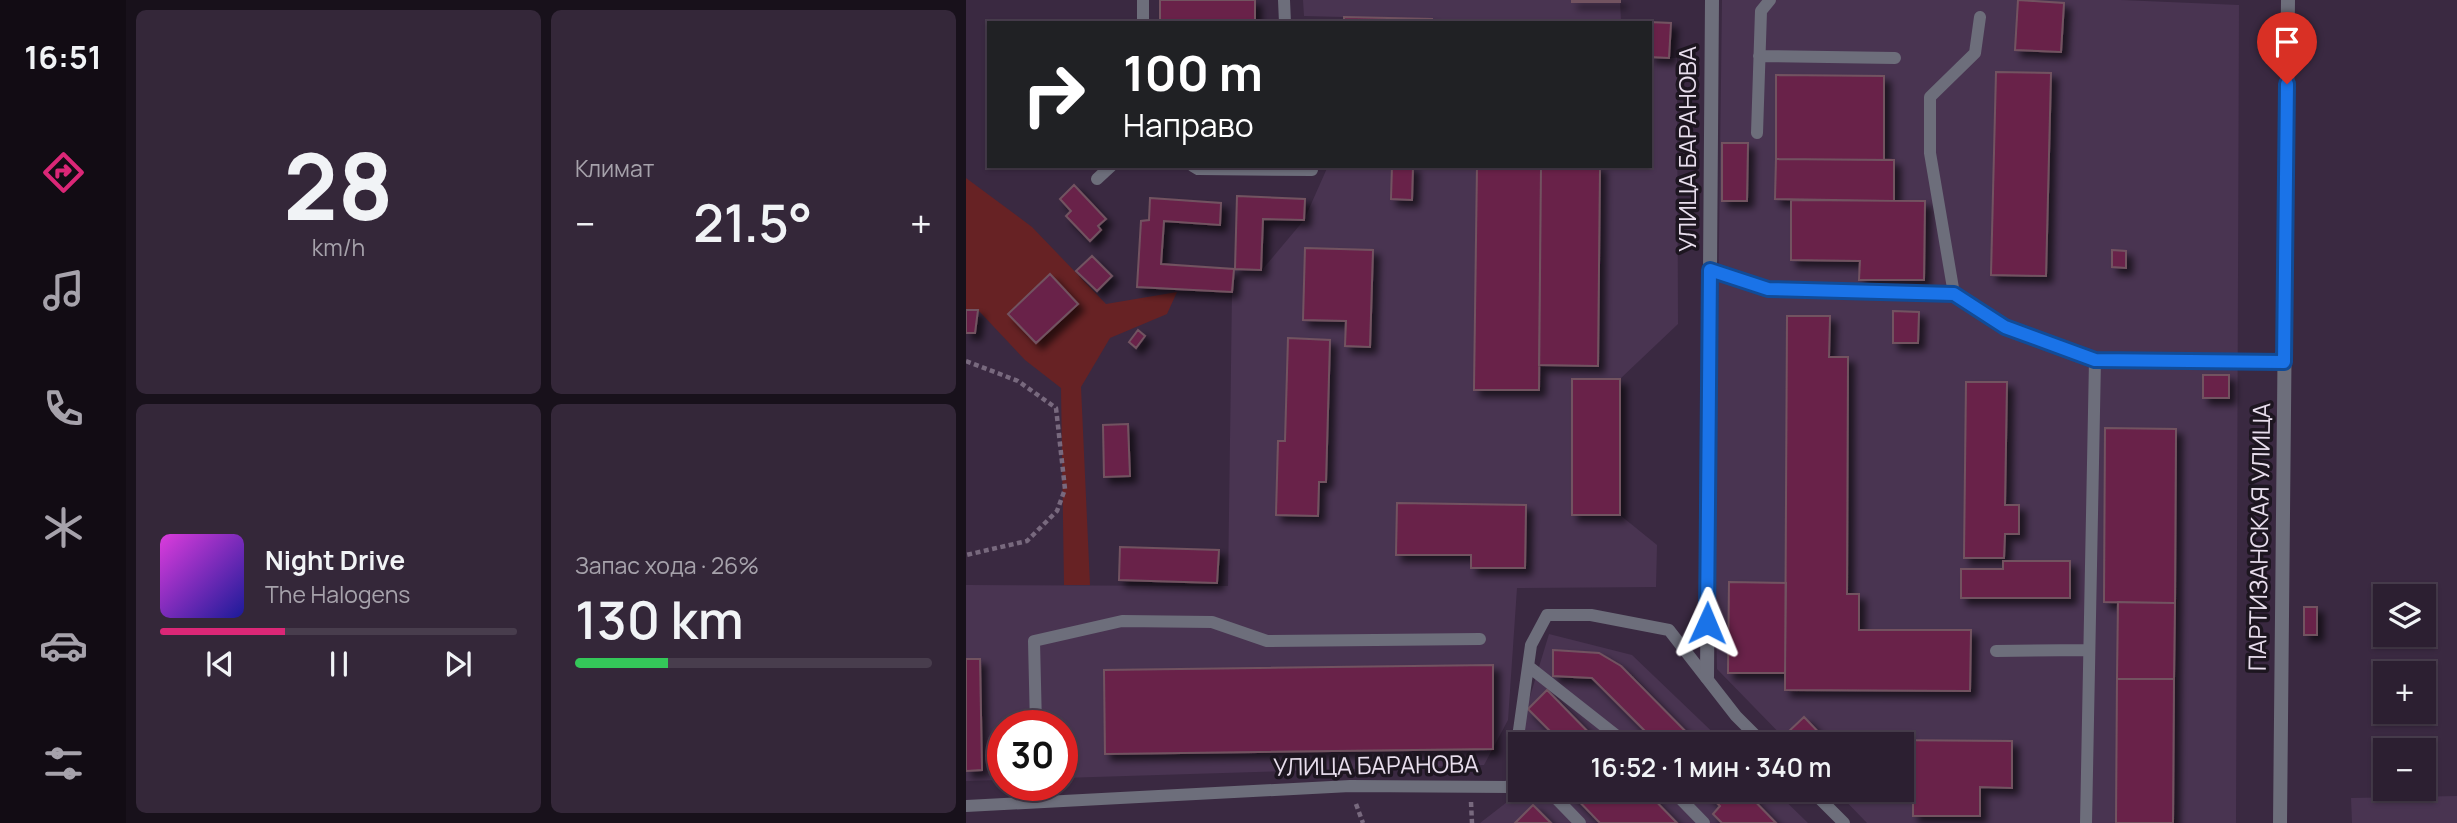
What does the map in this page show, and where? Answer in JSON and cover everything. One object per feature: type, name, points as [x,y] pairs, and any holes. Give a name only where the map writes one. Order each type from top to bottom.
[{"type":"street","name":"УЛИЦА БАРАНОВА","points":[[1707,677],[1712,0]]},
{"type":"street","name":"ПАРТИЗАНСКАЯ УЛИЦА","points":[[2280,823],[2288,0]]},
{"type":"lane","points":[[1143,0],[1143,21]]},
{"type":"lane","points":[[1284,0],[1285,21]]},
{"type":"lane","points":[[1757,132],[1761,11],[1770,0]]},
{"type":"lane","points":[[1954,294],[1930,153],[1930,97],[1975,53],[1980,17]]},
{"type":"lane","points":[[1759,56],[1895,58]]},
{"type":"lane","points":[[1097,179],[1109,168]]},
{"type":"lane","points":[[1196,168],[1312,170]]},
{"type":"lane","points":[[1710,270],[1768,289],[1954,294],[2005,327],[2095,360],[2284,362]]},
{"type":"lane","points":[[2086,823],[2095,360]]},
{"type":"lane","name":"УЛИЦА БАРАНОВА","points":[[966,806],[1350,786],[1511,787],[1531,645],[1547,615],[1591,615],[1669,631],[1736,716],[1753,732]]},
{"type":"lane","points":[[1036,710],[1034,641],[1122,621],[1212,622],[1267,641],[1480,639]]},
{"type":"lane","points":[[1996,651],[2090,650]]},
{"type":"lane","points":[[1528,666],[1612,732]]},
{"type":"lane","points":[[1560,802],[1580,823]]},
{"type":"lane","points":[[1684,802],[1704,823]]},
{"type":"lane","points":[[1823,802],[1844,823]]},
{"type":"path","points":[[966,361],[1018,381],[1056,408],[1065,489],[1058,511],[1027,541],[966,555]]},
{"type":"shaded area","points":[[1303,0],[1620,0],[1621,21],[1344,21],[1343,17],[1304,16]]},
{"type":"shaded area","points":[[1722,0],[2121,0],[2239,5],[2236,823],[1867,823],[1847,802],[1914,802],[1914,732],[1778,732],[1717,669],[1715,560]]},
{"type":"shaded area","points":[[1652,22],[1671,23],[1669,58],[1677,58],[1678,324],[1620,379],[1620,515],[1657,545],[1656,587],[1517,588],[1508,720],[1484,765],[1078,778],[1078,710],[987,710],[987,780],[966,781],[966,585],[1228,586],[1232,292],[1235,269],[1262,270],[1304,220],[1327,168],[1652,168]]},
{"type":"shaded area","points":[[966,178],[1032,227],[1106,304],[1177,292],[1167,314],[1110,338],[1081,387],[1090,585],[1064,585],[1061,388],[1025,360],[978,310],[966,310]]},
{"type":"shaded area","points":[[1549,634],[1632,655],[1712,732],[1524,732],[1525,713]]},
{"type":"shaded area","points":[[2436,796],[2457,796],[2457,823],[2352,823],[2351,798],[2373,798],[2373,801],[2436,801]]},
{"type":"shaded area","points":[[1508,801],[1786,802],[1808,823],[1480,823]]},
{"type":"building","points":[[1160,0],[1255,0],[1255,21],[1160,21]]},
{"type":"building","points":[[1620,0],[1620,2],[1572,2]]},
{"type":"building","points":[[2018,0],[2064,3],[2061,52],[2015,50]]},
{"type":"building","points":[[1344,17],[1432,19],[1432,21],[1344,21]]},
{"type":"building","points":[[1652,22],[1671,23],[1669,58],[1652,57]]},
{"type":"building","points":[[1996,72],[2051,73],[2046,276],[1991,275]]},
{"type":"building","points":[[1776,75],[1884,76],[1884,160],[1776,159]]},
{"type":"building","points":[[1722,143],[1748,143],[1747,201],[1722,201]]},
{"type":"building","points":[[1776,159],[1894,160],[1894,201],[1775,199]]},
{"type":"building","points":[[1392,168],[1413,168],[1412,200],[1391,199]]},
{"type":"building","points":[[1477,168],[1541,168],[1539,390],[1474,390]]},
{"type":"building","points":[[1541,168],[1600,168],[1598,366],[1539,365]]},
{"type":"building","points":[[1074,185],[1106,219],[1098,226],[1101,230],[1090,241],[1066,216],[1071,211],[1060,199]]},
{"type":"building","points":[[1237,196],[1305,199],[1304,220],[1263,219],[1261,270],[1235,269]]},
{"type":"building","points":[[1150,198],[1221,203],[1220,225],[1164,221],[1161,264],[1234,269],[1232,292],[1137,287],[1141,221],[1149,220]]},
{"type":"building","points":[[1791,200],[1925,201],[1924,280],[1859,280],[1860,261],[1791,260]]},
{"type":"building","points":[[1305,248],[1373,250],[1370,347],[1345,346],[1346,321],[1303,320]]},
{"type":"building","points":[[2112,250],[2126,251],[2126,268],[2112,267]]},
{"type":"building","points":[[1092,256],[1112,276],[1097,291],[1076,271]]},
{"type":"building","points":[[1050,274],[1078,304],[1036,343],[1008,314]]},
{"type":"building","points":[[966,310],[978,310],[975,333],[966,333]]},
{"type":"building","points":[[1893,311],[1919,312],[1918,343],[1893,343]]},
{"type":"building","points":[[1787,316],[1830,316],[1829,357],[1848,357],[1847,594],[1859,594],[1859,630],[1971,630],[1970,691],[1785,690]]},
{"type":"building","points":[[1138,330],[1145,336],[1136,348],[1129,342]]},
{"type":"building","points":[[1288,338],[1330,340],[1326,482],[1319,482],[1318,516],[1276,515],[1278,441],[1285,441]]},
{"type":"building","points":[[2203,375],[2229,375],[2229,398],[2203,398]]},
{"type":"building","points":[[1572,379],[1620,379],[1620,515],[1572,515]]},
{"type":"building","points":[[1966,382],[2007,382],[2005,505],[2019,505],[2019,534],[2005,534],[2004,558],[1964,558]]},
{"type":"building","points":[[1128,424],[1130,476],[1104,477],[1103,425]]},
{"type":"building","points":[[2105,428],[2176,429],[2175,603],[2104,602]]},
{"type":"building","points":[[1397,503],[1526,505],[1525,568],[1471,568],[1471,555],[1396,555]]},
{"type":"building","points":[[1120,547],[1219,550],[1217,583],[1119,580]]},
{"type":"building","points":[[2003,561],[2070,561],[2070,598],[1961,598],[1961,569],[2003,569]]},
{"type":"building","points":[[1729,582],[1786,583],[1785,673],[1728,673]]},
{"type":"building","points":[[2118,602],[2175,603],[2174,679],[2117,679]]},
{"type":"building","points":[[2304,607],[2317,607],[2317,635],[2304,635]]},
{"type":"building","points":[[1553,650],[1599,653],[1621,666],[1686,732],[1646,732],[1592,678],[1553,676]]},
{"type":"building","points":[[966,659],[980,659],[982,770],[966,771]]},
{"type":"building","points":[[1493,665],[1493,749],[1105,754],[1104,670]]},
{"type":"building","points":[[2117,679],[2174,679],[2173,823],[2116,823]]},
{"type":"building","points":[[1547,690],[1588,732],[1547,732],[1549,730],[1528,709]]},
{"type":"building","points":[[1804,717],[1818,732],[1788,732]]},
{"type":"building","points":[[1914,740],[2012,741],[2012,788],[1980,787],[1980,816],[1913,816]]},
{"type":"building","points":[[1580,802],[1657,802],[1677,823],[1600,823]]},
{"type":"building","points":[[1716,802],[1756,802],[1776,823],[1722,823],[1713,814],[1720,806]]},
{"type":"building","points":[[1533,805],[1551,823],[1515,823]]},
{"type":"route","points":[[1707,623],[1710,270],[1768,289],[1954,294],[2005,327],[2095,360],[2284,362],[2287,84]]}]
